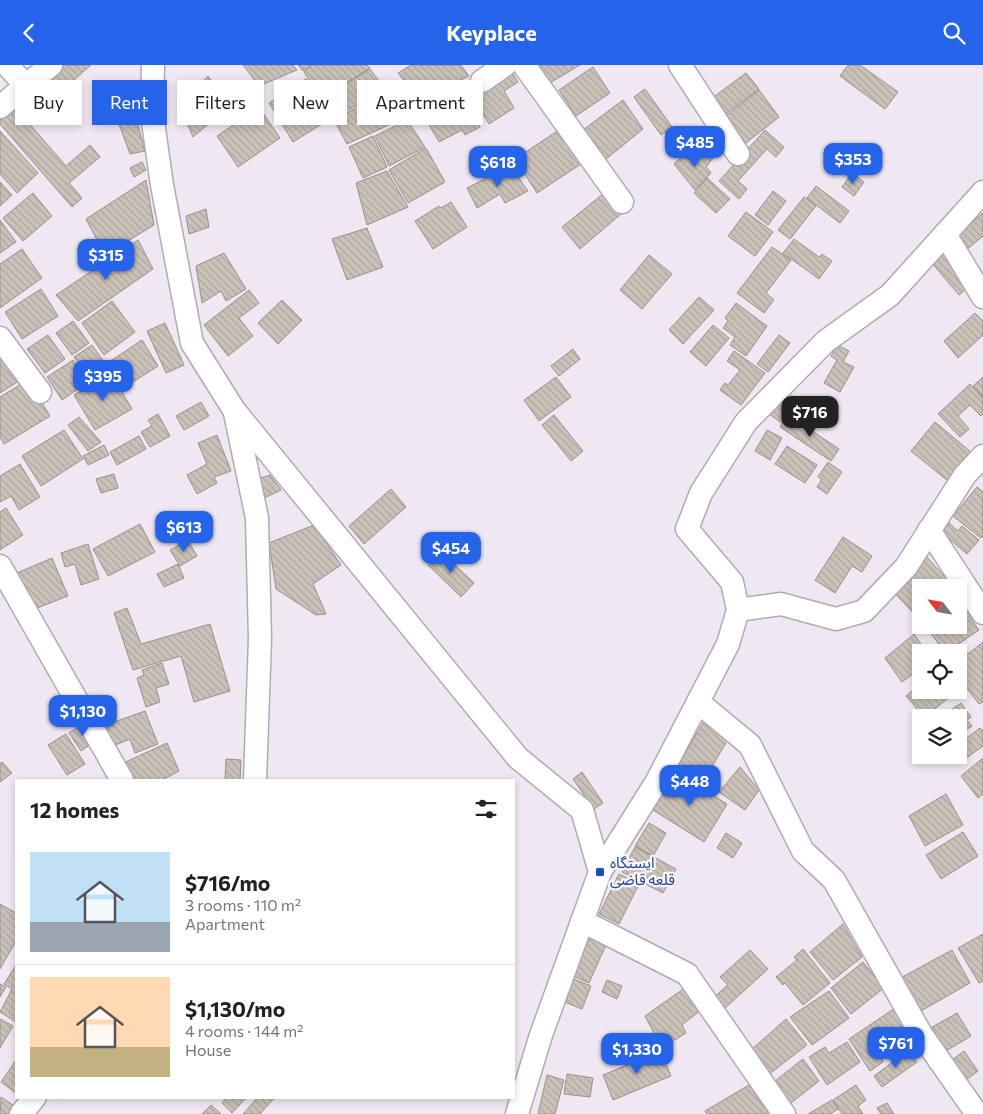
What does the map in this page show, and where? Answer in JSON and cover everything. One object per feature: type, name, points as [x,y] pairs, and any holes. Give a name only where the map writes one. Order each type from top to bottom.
[{"type":"street","points":[[6,65],[20,80]]},
{"type":"street","points":[[34,80],[51,65]]},
{"type":"street","points":[[153,65],[152,115],[162,185],[192,343],[234,410],[518,757],[582,810],[600,872]]},
{"type":"street","points":[[483,80],[505,65]]},
{"type":"street","points":[[524,65],[622,202]]},
{"type":"street","points":[[680,65],[738,154]]},
{"type":"street","points":[[0,107],[15,95]]},
{"type":"street","points":[[517,1114],[540,1035],[600,872],[657,781],[728,644],[738,610],[732,582],[688,529],[701,493],[746,422],[826,341],[890,295],[983,192]]},
{"type":"street","points":[[945,234],[983,297]]},
{"type":"street","points":[[0,338],[40,392]]},
{"type":"street","points":[[234,410],[257,518],[260,639],[255,779]]},
{"type":"street","points":[[738,610],[782,604],[836,619],[864,611],[906,567],[929,531],[974,479],[983,456]]},
{"type":"street","points":[[929,531],[983,613]]},
{"type":"street","points":[[0,566],[121,779]]},
{"type":"street","points":[[698,702],[750,745],[803,851],[834,880],[921,1034],[977,1114]]},
{"type":"street","points":[[582,921],[687,974],[784,1114]]},
{"type":"street","points":[[21,1114],[33,1099]]},
{"type":"building","points":[[58,65],[91,65],[74,80],[41,80]]},
{"type":"building","points":[[243,65],[293,65],[297,70],[264,84],[264,80],[254,80]]},
{"type":"building","points":[[298,65],[311,65],[303,71]]},
{"type":"building","points":[[312,65],[367,65],[370,68],[347,83],[347,80],[309,80],[304,72]]},
{"type":"building","points":[[411,65],[461,65],[469,76],[460,80],[404,80],[398,73]]},
{"type":"building","points":[[529,65],[580,65],[548,84]]},
{"type":"building","points":[[848,65],[860,65],[898,92],[885,109],[840,76]]},
{"type":"building","points":[[593,67],[610,93],[576,116],[559,90]]},
{"type":"building","points":[[509,68],[518,82],[504,91],[514,108],[489,124],[483,114],[483,85]]},
{"type":"building","points":[[370,69],[378,80],[357,80],[357,105],[347,111],[347,83]]},
{"type":"building","points":[[746,73],[759,89],[723,116],[711,99]]},
{"type":"building","points":[[645,89],[672,127],[661,135],[634,97]]},
{"type":"building","points":[[759,90],[779,117],[746,143],[726,116]]},
{"type":"building","points":[[274,100],[274,111],[269,103]]},
{"type":"building","points":[[623,100],[643,129],[605,160],[583,130]]},
{"type":"building","points":[[13,105],[15,107],[15,125],[30,125],[66,166],[90,145],[100,157],[69,183],[82,198],[72,207],[0,124],[0,117]]},
{"type":"building","points":[[357,107],[357,125],[389,125],[347,144],[337,125],[347,125],[347,113]]},
{"type":"building","points":[[264,114],[280,138],[238,167],[217,136],[233,125],[264,125]]},
{"type":"building","points":[[119,125],[138,125],[145,151],[130,154]]},
{"type":"building","points":[[188,125],[207,125],[193,137]]},
{"type":"building","points":[[283,125],[320,125],[293,142]]},
{"type":"building","points":[[397,125],[410,125],[425,147],[389,166],[375,136]]},
{"type":"building","points":[[429,125],[479,125],[480,127],[465,135],[462,130],[439,142]]},
{"type":"building","points":[[559,130],[581,164],[537,193],[515,159]]},
{"type":"building","points":[[765,130],[784,147],[776,157],[767,149],[738,181],[747,189],[739,199],[719,181]]},
{"type":"building","points":[[0,131],[38,173],[17,193],[0,174]]},
{"type":"building","points":[[373,136],[387,167],[363,178],[349,147]]},
{"type":"building","points":[[426,148],[445,182],[408,203],[389,170]]},
{"type":"building","points":[[703,149],[713,158],[706,167],[711,173],[695,190],[674,164],[684,155],[689,159],[694,154],[696,156]]},
{"type":"building","points":[[142,162],[146,170],[134,177],[130,168]]},
{"type":"building","points":[[510,166],[528,191],[505,203],[500,194],[477,208],[467,188]]},
{"type":"building","points":[[387,171],[408,207],[367,225],[356,183]]},
{"type":"building","points":[[852,173],[864,182],[854,196],[842,187]]},
{"type":"building","points":[[707,178],[730,199],[716,213],[694,193]]},
{"type":"building","points":[[146,180],[154,225],[105,255],[86,219]]},
{"type":"building","points":[[0,182],[12,195],[0,206]]},
{"type":"building","points":[[816,186],[849,211],[840,223],[807,198]]},
{"type":"building","points":[[773,191],[786,201],[768,225],[755,215]]},
{"type":"building","points":[[33,193],[52,216],[23,241],[3,218]]},
{"type":"building","points":[[604,193],[621,214],[580,249],[562,227]]},
{"type":"building","points":[[804,197],[816,206],[790,239],[778,230]]},
{"type":"building","points":[[451,202],[467,227],[433,249],[415,221],[439,206],[441,208]]},
{"type":"building","points":[[206,209],[209,227],[189,234],[186,216]]},
{"type":"building","points":[[746,212],[773,232],[755,256],[728,236]]},
{"type":"building","points":[[983,213],[983,236],[964,252],[953,239]]},
{"type":"building","points":[[0,220],[16,242],[0,253]]},
{"type":"building","points":[[367,228],[383,267],[347,280],[332,239]]},
{"type":"building","points":[[794,239],[819,257],[822,254],[832,261],[819,279],[783,253]]},
{"type":"building","points":[[138,240],[153,269],[78,321],[56,295]]},
{"type":"building","points":[[772,247],[791,260],[766,293],[774,300],[764,313],[737,293]]},
{"type":"building","points":[[22,249],[42,278],[0,308],[0,264]]},
{"type":"building","points":[[944,251],[972,284],[959,295],[931,262]]},
{"type":"building","points":[[224,253],[246,289],[226,301],[221,291],[202,303],[196,266]]},
{"type":"building","points":[[649,255],[672,274],[642,309],[620,290]]},
{"type":"building","points":[[41,289],[58,316],[22,339],[5,312]]},
{"type":"building","points":[[249,290],[259,303],[239,318],[253,336],[228,356],[204,325]]},
{"type":"building","points":[[699,297],[714,310],[683,344],[669,330]]},
{"type":"building","points":[[282,300],[302,320],[278,344],[258,323]]},
{"type":"building","points":[[112,301],[135,332],[104,355],[82,323]]},
{"type":"building","points":[[736,303],[767,326],[746,356],[730,345],[735,337],[723,328],[728,321],[725,318]]},
{"type":"building","points":[[975,313],[983,321],[983,335],[958,358],[944,341]]},
{"type":"building","points":[[73,321],[89,343],[72,355],[56,333]]},
{"type":"building","points":[[165,323],[184,365],[166,373],[147,331]]},
{"type":"building","points":[[713,325],[729,338],[706,366],[690,352]]},
{"type":"building","points":[[48,335],[65,359],[45,373],[27,349]]},
{"type":"building","points":[[779,335],[790,343],[768,372],[757,364]]},
{"type":"building","points":[[142,340],[158,366],[125,387],[109,362]]},
{"type":"building","points":[[92,345],[109,369],[91,382],[74,357]]},
{"type":"building","points":[[837,345],[849,351],[843,362],[854,367],[840,392],[824,383],[837,360],[831,356]]},
{"type":"building","points":[[573,349],[580,359],[559,376],[551,366]]},
{"type":"building","points":[[734,351],[765,373],[741,405],[720,390],[725,383],[728,385],[740,370],[727,361]]},
{"type":"building","points":[[8,356],[22,379],[0,393],[0,360]]},
{"type":"building","points":[[73,360],[88,382],[62,400],[47,377]]},
{"type":"building","points":[[111,373],[132,409],[95,430],[74,395]]},
{"type":"building","points":[[556,377],[571,397],[539,421],[524,400]]},
{"type":"building","points":[[983,377],[983,397],[973,386]]},
{"type":"building","points":[[28,380],[50,416],[4,444],[0,437],[0,397]]},
{"type":"building","points":[[970,384],[983,398],[983,414],[981,416],[970,405],[958,416],[969,429],[960,437],[938,414]]},
{"type":"building","points":[[201,402],[209,416],[184,430],[176,416]]},
{"type":"building","points":[[776,403],[789,411],[782,423],[769,414]]},
{"type":"building","points":[[158,414],[170,436],[150,447],[141,432],[152,426],[148,420]]},
{"type":"building","points":[[554,415],[583,451],[571,461],[542,425]]},
{"type":"building","points":[[788,415],[839,449],[831,461],[780,427]]},
{"type":"building","points":[[79,417],[101,442],[88,451],[68,425]]},
{"type":"building","points":[[935,422],[971,452],[948,481],[911,451]]},
{"type":"building","points":[[64,430],[83,459],[41,486],[22,456]]},
{"type":"building","points":[[767,430],[782,438],[770,460],[755,451]]},
{"type":"building","points":[[217,435],[231,471],[214,477],[217,483],[197,494],[187,475],[207,464],[198,443]]},
{"type":"building","points":[[139,436],[146,449],[117,465],[110,452]]},
{"type":"building","points":[[104,445],[109,455],[88,465],[83,456]]},
{"type":"building","points":[[787,446],[817,465],[805,483],[775,464]]},
{"type":"building","points":[[828,462],[842,472],[827,494],[817,487],[822,479],[818,477]]},
{"type":"building","points":[[20,464],[40,497],[19,510],[11,496],[0,502],[0,476]]},
{"type":"building","points":[[114,474],[118,488],[101,493],[96,479]]},
{"type":"building","points":[[270,475],[281,490],[262,499],[258,479]]},
{"type":"building","points":[[977,487],[983,492],[983,536],[981,538],[953,516]]},
{"type":"building","points":[[391,489],[406,507],[364,544],[349,526]]},
{"type":"building","points":[[6,508],[23,535],[0,550],[0,512]]},
{"type":"building","points":[[949,523],[958,531],[962,526],[979,540],[967,554],[941,532]]},
{"type":"building","points":[[140,524],[155,552],[108,576],[93,549]]},
{"type":"building","points":[[314,525],[341,565],[313,584],[326,614],[316,615],[276,589],[269,543]]},
{"type":"building","points":[[843,537],[872,556],[862,572],[852,566],[835,593],[815,580]]},
{"type":"building","points":[[188,540],[197,556],[180,566],[170,550]]},
{"type":"building","points":[[88,544],[99,579],[81,585],[75,564],[65,567],[61,553]]},
{"type":"building","points":[[441,552],[474,583],[461,597],[428,565]]},
{"type":"building","points":[[925,555],[947,579],[912,579],[912,612],[893,591]]},
{"type":"building","points":[[52,558],[68,596],[32,610],[17,573]]},
{"type":"building","points":[[178,564],[184,578],[164,587],[157,574]]},
{"type":"building","points":[[968,606],[973,613],[969,616],[979,630],[958,644],[939,644],[931,634],[968,634]]},
{"type":"building","points":[[127,608],[141,644],[210,624],[230,691],[194,702],[181,656],[133,670],[114,613]]},
{"type":"building","points":[[914,634],[921,644],[912,644],[912,675],[902,682],[885,658]]},
{"type":"building","points":[[983,642],[983,702],[979,704],[967,688],[967,655]]},
{"type":"building","points":[[162,663],[169,684],[156,688],[160,702],[146,707],[137,678],[144,675],[142,670]]},
{"type":"building","points":[[912,691],[912,699],[947,699],[934,709],[917,709],[906,696]]},
{"type":"building","points":[[961,703],[965,709],[952,709]]},
{"type":"building","points":[[145,711],[158,744],[135,753],[130,739],[108,748],[100,727]]},
{"type":"building","points":[[967,711],[971,717],[967,720]]},
{"type":"building","points":[[705,719],[731,734],[702,784],[676,769]]},
{"type":"building","points":[[967,720],[972,726],[967,729]]},
{"type":"building","points":[[85,723],[97,740],[81,751],[69,733]]},
{"type":"building","points":[[980,728],[983,731],[983,746],[967,758],[967,738]]},
{"type":"building","points":[[66,734],[85,764],[67,775],[48,745]]},
{"type":"building","points":[[167,743],[179,771],[164,779],[128,779],[119,765]]},
{"type":"building","points":[[983,758],[983,794],[978,798],[961,776]]},
{"type":"building","points":[[226,759],[241,760],[240,779],[225,779]]},
{"type":"building","points":[[2,762],[12,773],[0,782],[0,764]]},
{"type":"building","points":[[740,767],[759,790],[745,810],[719,792]]},
{"type":"building","points":[[582,772],[603,803],[594,809],[573,779]]},
{"type":"building","points":[[676,772],[727,804],[704,842],[653,810]]},
{"type":"building","points":[[946,794],[963,825],[925,846],[909,816]]},
{"type":"building","points":[[649,823],[666,833],[653,856],[635,846]]},
{"type":"building","points":[[963,832],[978,856],[941,879],[926,855]]},
{"type":"building","points":[[726,833],[742,843],[733,858],[717,848]]},
{"type":"building","points":[[635,847],[676,869],[663,893],[622,872]]},
{"type":"building","points":[[619,874],[639,884],[619,924],[599,914]]},
{"type":"building","points":[[0,904],[15,912],[15,943],[0,969]]},
{"type":"building","points":[[843,924],[862,957],[833,980],[810,952]]},
{"type":"building","points":[[593,929],[610,936],[589,983],[573,976]]},
{"type":"building","points":[[983,934],[983,981],[979,983],[958,948]]},
{"type":"building","points":[[803,949],[830,983],[803,1005],[785,983],[783,985],[776,977],[797,960],[794,957]]},
{"type":"building","points":[[750,950],[768,969],[725,1008],[714,997],[728,985],[720,977]]},
{"type":"building","points":[[952,950],[970,983],[914,1015],[895,981]]},
{"type":"building","points":[[863,962],[884,988],[851,1014],[831,988]]},
{"type":"building","points":[[15,967],[15,1021],[0,1012],[12,989],[4,984]]},
{"type":"building","points":[[571,978],[591,986],[582,1009],[562,1001]]},
{"type":"building","points":[[607,980],[622,986],[617,999],[602,992]]},
{"type":"building","points":[[0,984],[6,987],[0,997]]},
{"type":"building","points":[[686,987],[702,1009],[682,1025],[686,1033],[662,1048],[645,1016]]},
{"type":"building","points":[[829,991],[849,1018],[812,1045],[790,1017]]},
{"type":"building","points":[[895,1008],[914,1036],[881,1058],[883,1062],[870,1071],[849,1039]]},
{"type":"building","points":[[957,1013],[971,1036],[941,1054],[927,1030]]},
{"type":"building","points":[[0,1019],[13,1026],[0,1048]]},
{"type":"building","points":[[786,1019],[807,1045],[768,1075],[750,1051]]},
{"type":"building","points":[[847,1042],[860,1062],[827,1085],[809,1057],[825,1047],[829,1053]]},
{"type":"building","points":[[909,1050],[917,1062],[882,1087],[874,1076]]},
{"type":"building","points":[[661,1051],[671,1076],[613,1100],[603,1075]]},
{"type":"building","points":[[964,1051],[978,1071],[962,1083],[948,1063]]},
{"type":"building","points":[[803,1059],[819,1081],[787,1106],[770,1085]]},
{"type":"building","points":[[15,1061],[15,1092],[1,1082]]},
{"type":"building","points":[[567,1074],[593,1078],[590,1097],[564,1094]]},
{"type":"building","points":[[547,1075],[564,1080],[555,1114],[538,1114]]},
{"type":"building","points":[[749,1085],[768,1112],[766,1114],[707,1114],[705,1111]]},
{"type":"building","points":[[856,1085],[866,1100],[858,1106],[863,1114],[842,1114],[833,1100]]},
{"type":"building","points":[[1,1097],[16,1107],[12,1114],[0,1114]]},
{"type":"building","points":[[225,1099],[245,1099],[232,1113],[222,1103]]},
{"type":"building","points":[[256,1099],[273,1099],[260,1114],[243,1114]]},
{"type":"building","points":[[832,1100],[838,1109],[830,1114],[808,1114]]},
{"type":"building","points":[[887,1103],[894,1114],[881,1114],[877,1108]]},
{"type":"building","points":[[211,1105],[221,1114],[202,1114]]},
{"type":"place","name":"ایستگاه قلعه قاضی","points":[[600,872]]}]
